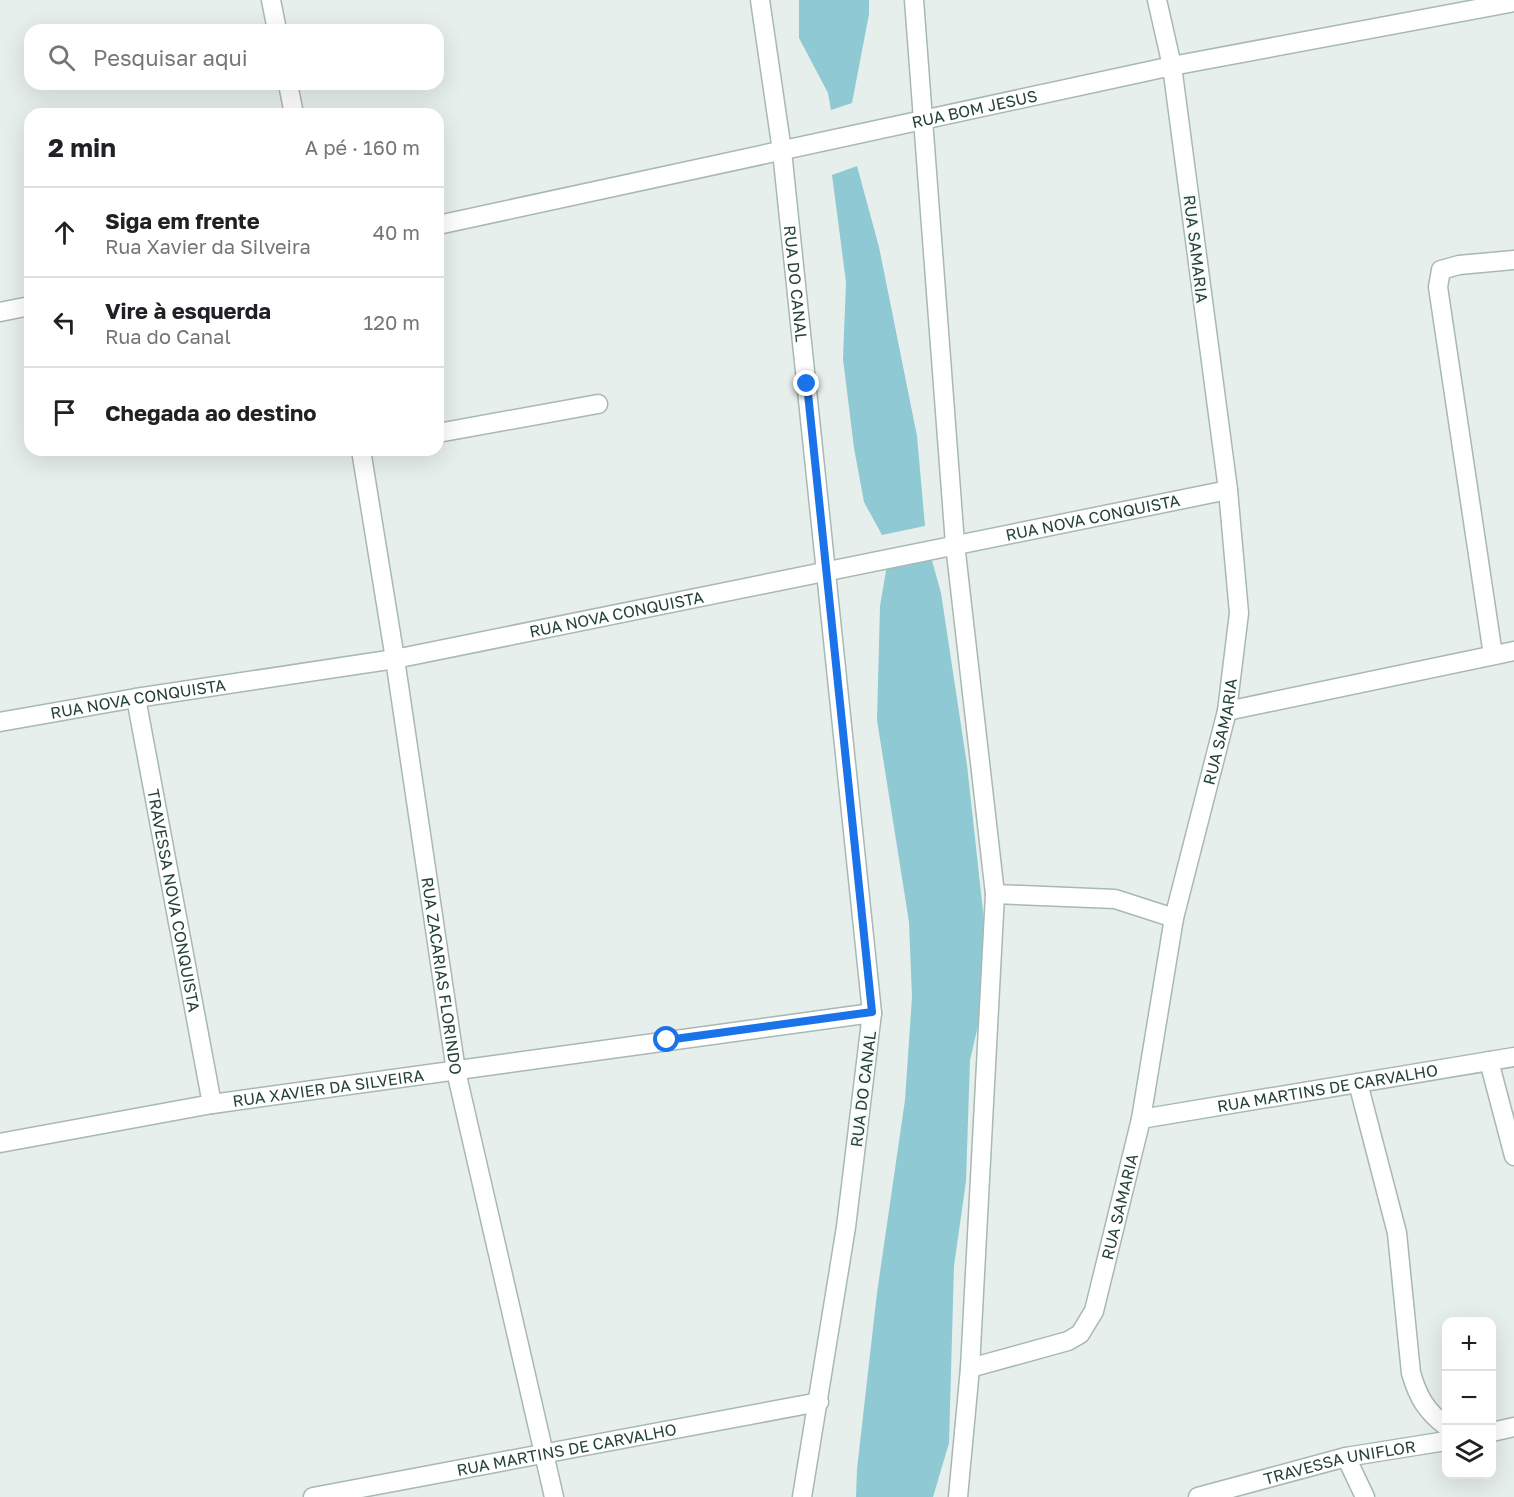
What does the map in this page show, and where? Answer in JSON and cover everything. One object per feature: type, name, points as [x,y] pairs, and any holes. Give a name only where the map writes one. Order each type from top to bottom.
[{"type":"street","points":[[270,0],[276,24]]},
{"type":"street","name":"RUA DO CANAL","points":[[760,0],[782,151],[872,1012],[846,1227],[802,1497]]},
{"type":"street","points":[[914,0],[955,544],[995,894],[970,1368],[958,1497]]},
{"type":"street","name":"RUA SAMARIA","points":[[970,1368],[1068,1341],[1080,1334],[1088,1325],[1094,1311],[1141,1119],[1174,918],[1227,711],[1239,613],[1228,490],[1172,66],[1157,0]]},
{"type":"street","name":"RUA BOM JESUS","points":[[444,224],[1172,66],[1514,2]]},
{"type":"street","points":[[289,90],[293,108]]},
{"type":"street","points":[[1493,656],[1438,287],[1441,270],[1459,265],[1514,260]]},
{"type":"street","points":[[0,312],[24,307]]},
{"type":"street","points":[[444,432],[598,404]]},
{"type":"street","name":"RUA ZACARIAS FLORINDO","points":[[362,456],[395,659],[456,1071],[554,1497]]},
{"type":"street","name":"RUA NOVA CONQUISTA","points":[[0,722],[136,698],[395,659],[1228,490]]},
{"type":"street","points":[[1227,711],[1514,651]]},
{"type":"street","name":"TRAVESSA NOVA CONQUISTA","points":[[136,698],[212,1104]]},
{"type":"street","points":[[995,894],[1115,899],[1174,918]]},
{"type":"street","name":"RUA XAVIER DA SILVEIRA","points":[[0,1143],[212,1104],[872,1012]]},
{"type":"street","name":"RUA MARTINS DE CARVALHO","points":[[1141,1119],[1514,1057]]},
{"type":"street","points":[[1489,1061],[1514,1156]]},
{"type":"street","points":[[1358,1083],[1396,1233],[1411,1373],[1418,1395],[1429,1413],[1445,1425]]},
{"type":"street","name":"RUA MARTINS DE CARVALHO","points":[[313,1497],[819,1401]]},
{"type":"street","points":[[1496,1431],[1514,1427]]},
{"type":"street","name":"TRAVESSA UNIFLOR","points":[[1198,1497],[1346,1457],[1442,1442]]},
{"type":"street","points":[[1346,1457],[1365,1497]]},
{"type":"water","points":[[799,0],[869,0],[869,14],[852,103],[831,110],[828,93],[799,38]]},
{"type":"water","points":[[857,166],[879,247],[917,436],[925,526],[882,535],[864,502],[854,448],[843,359],[846,282],[832,175]]},
{"type":"water","points":[[931,557],[941,593],[967,765],[990,975],[970,1060],[966,1181],[954,1266],[949,1443],[933,1497],[856,1497],[857,1469],[877,1293],[905,1100],[912,997],[909,922],[877,720],[880,606],[887,565]]},
{"type":"route","points":[[667,1040],[872,1012],[807,384]]}]
